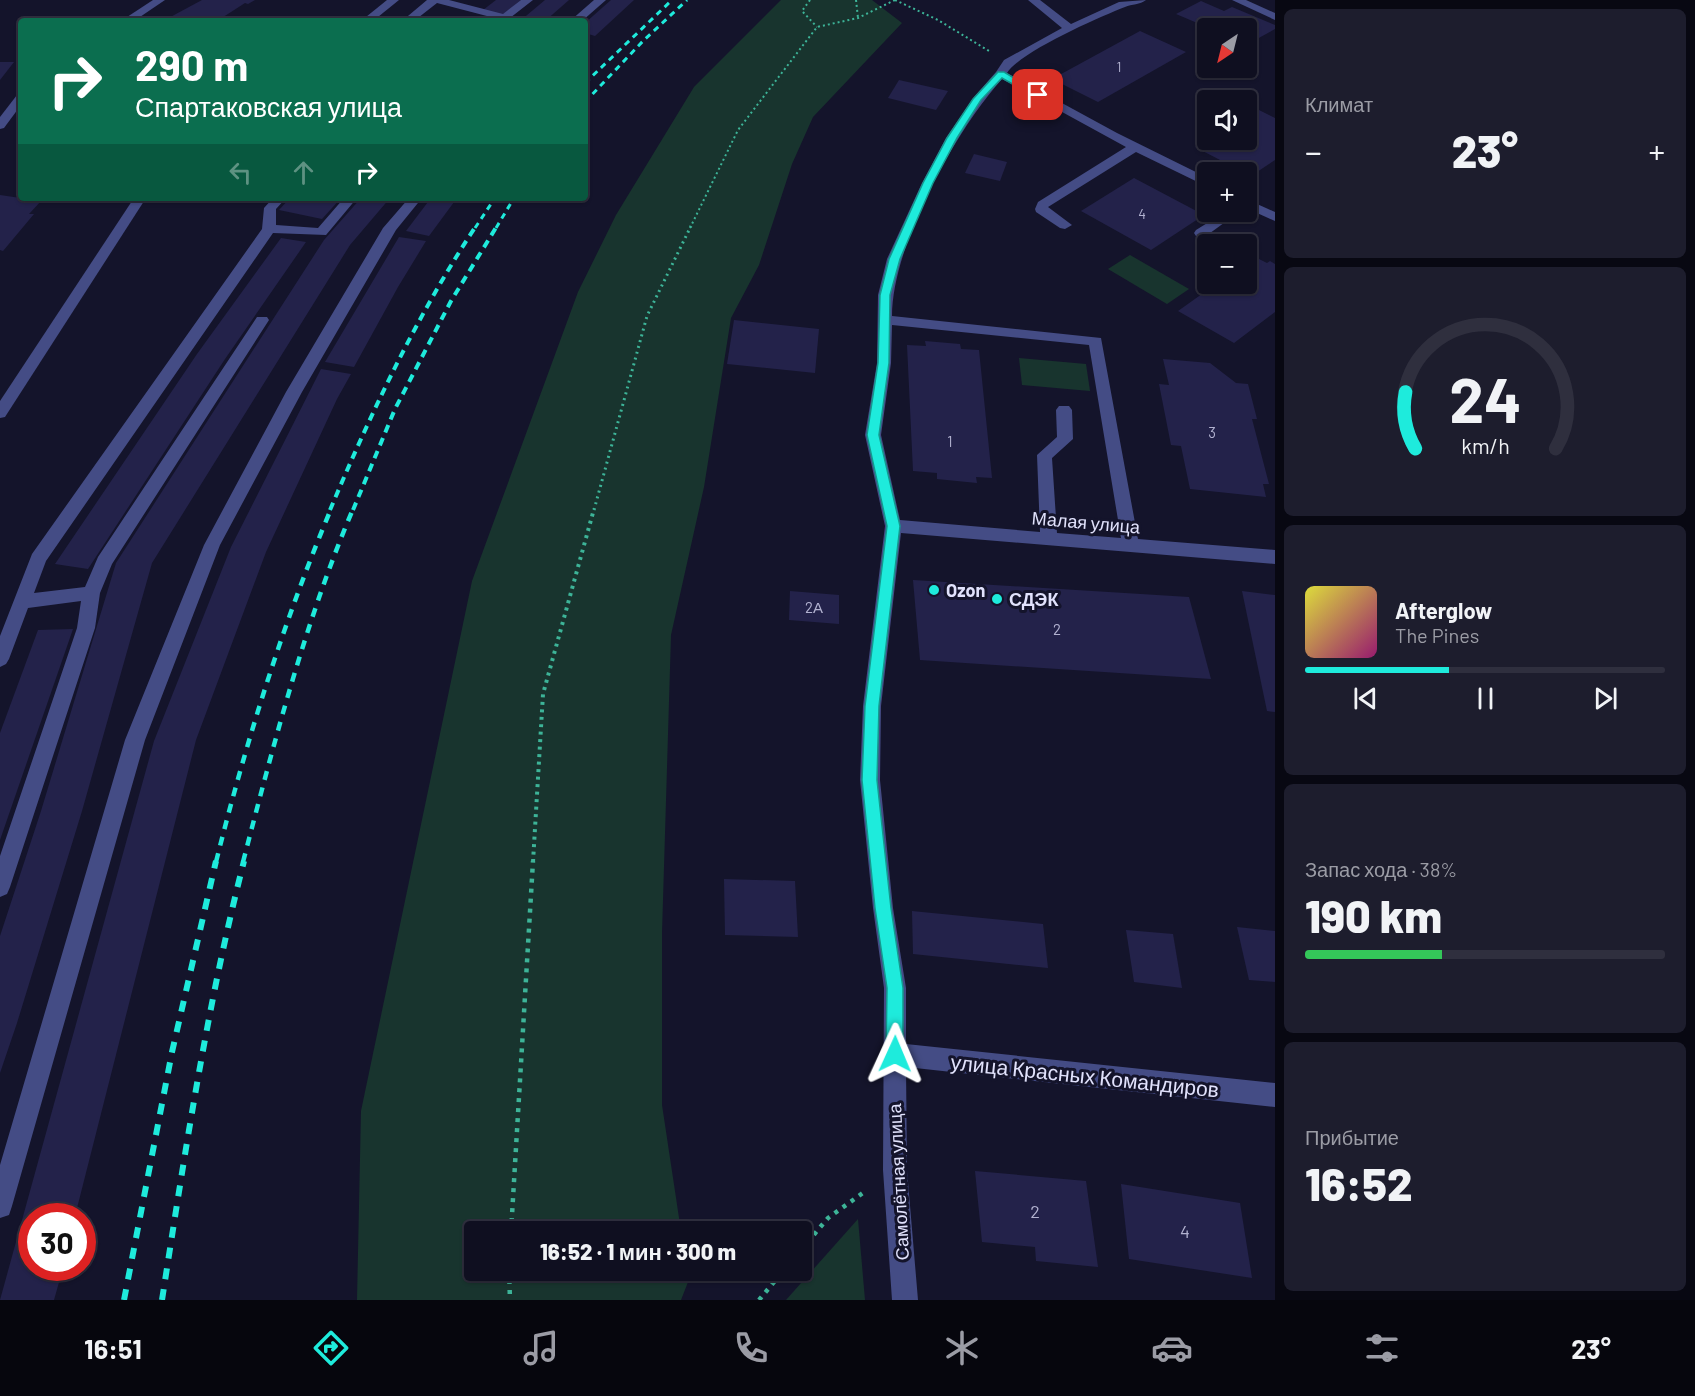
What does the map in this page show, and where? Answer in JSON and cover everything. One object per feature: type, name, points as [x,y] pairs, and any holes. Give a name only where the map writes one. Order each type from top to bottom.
[{"type":"street","points":[[131,18],[160,0]]},
{"type":"street","points":[[370,18],[394,0]]},
{"type":"street","points":[[411,18],[436,0],[505,18],[528,0]]},
{"type":"street","points":[[460,18],[481,0]]},
{"type":"street","points":[[579,18],[601,0]]},
{"type":"street","points":[[1033,0],[1070,29]]},
{"type":"street","name":"Самолётная улица","points":[[905,1300],[895,1170],[895,988],[883,908],[870,780],[872,706],[893,526],[873,435],[884,363],[885,295],[894,259],[928,183],[952,138],[978,99],[1004,68],[1042,42],[1123,4],[1141,0]]},
{"type":"street","points":[[1237,0],[1275,17]]},
{"type":"street","points":[[1004,68],[1135,147],[1197,178]]},
{"type":"street","points":[[2,119],[18,100]]},
{"type":"street","points":[[1065,225],[1045,214],[1041,209],[1043,205],[1135,147]]},
{"type":"street","points":[[0,413],[138,201]]},
{"type":"street","points":[[0,659],[38,559],[269,229],[270,208],[277,201]]},
{"type":"street","points":[[269,229],[321,232],[348,201]]},
{"type":"street","points":[[0,1206],[135,740],[212,545],[294,392],[390,228],[413,201]]},
{"type":"street","points":[[1257,208],[1275,217]]},
{"type":"street","points":[[1201,234],[1218,222]]},
{"type":"street","points":[[0,887],[86,628],[91,593],[104,562],[262,320]]},
{"type":"street","points":[[884,320],[1096,341],[1131,545]]},
{"type":"street","points":[[1049,538],[1044,462],[1045,455],[1065,440],[1064,410]]},
{"type":"street","name":"Малая улица","points":[[893,526],[1275,557]]},
{"type":"street","points":[[21,602],[91,593]]},
{"type":"street","name":"улица Красных Командиров","points":[[895,1054],[1275,1095]]},
{"type":"path","points":[[810,0],[802,11],[817,27]]},
{"type":"path","points":[[856,0],[858,18]]},
{"type":"path","points":[[512,1221],[543,694],[647,316],[738,130],[817,27],[858,18],[895,0],[938,20],[1004,68]]},
{"type":"path","points":[[812,1237],[828,1218],[895,1170]]},
{"type":"path","points":[[509,1281],[510,1300]]},
{"type":"path","points":[[759,1300],[775,1281]]},
{"type":"green space","points":[[781,0],[872,0],[902,23],[813,117],[792,164],[759,265],[731,318],[704,487],[671,635],[662,933],[662,1105],[679,1221],[464,1221],[464,1281],[688,1282],[681,1300],[357,1300],[361,1111],[472,581],[578,292],[616,215],[694,87]]},
{"type":"green space","points":[[1130,255],[1189,289],[1167,304],[1108,269]]},
{"type":"green space","points":[[1019,358],[1086,364],[1090,391],[1022,385]]},
{"type":"green space","points":[[858,1219],[865,1300],[786,1300],[803,1281],[812,1281],[812,1271]]},
{"type":"building","points":[[202,0],[255,0],[248,4],[245,3],[222,18],[169,18]]},
{"type":"building","points":[[496,0],[521,0],[502,16],[483,10]]},
{"type":"building","points":[[545,0],[569,0],[548,18],[524,18]]},
{"type":"building","points":[[611,0],[634,0],[595,36],[588,34],[588,20]]},
{"type":"building","points":[[1201,1],[1224,11],[1232,7],[1275,25],[1275,29],[1257,39],[1257,18],[1197,18],[1197,23],[1176,14]]},
{"type":"building","points":[[1140,31],[1186,52],[1098,102],[1052,79]]},
{"type":"building","points":[[0,62],[14,62],[0,80]]},
{"type":"building","points":[[899,80],[948,91],[936,110],[888,98]]},
{"type":"building","points":[[1257,109],[1275,118],[1275,160],[1257,172],[1257,162],[1224,162],[1201,150],[1257,150]]},
{"type":"building","points":[[974,154],[1007,162],[1000,181],[965,173]]},
{"type":"building","points":[[1134,178],[1197,211],[1197,220],[1151,250],[1081,211]]},
{"type":"building","points":[[0,195],[18,198],[18,201],[41,201],[29,214],[34,214],[3,251],[0,250]]},
{"type":"building","points":[[287,201],[338,201],[322,219],[279,210]]},
{"type":"building","points":[[358,201],[387,201],[350,245],[152,563],[82,811],[0,1073],[0,936],[41,811],[116,563],[324,240]]},
{"type":"building","points":[[429,201],[455,201],[429,236],[406,231]]},
{"type":"building","points":[[399,237],[426,241],[354,367],[325,362]]},
{"type":"building","points":[[281,238],[306,242],[225,359],[88,569],[55,564],[197,354]]},
{"type":"building","points":[[1257,258],[1275,264],[1275,312],[1234,343],[1178,311],[1202,294],[1257,294]]},
{"type":"building","points":[[734,320],[819,329],[815,373],[727,364]]},
{"type":"building","points":[[925,341],[960,344],[961,349],[979,350],[992,478],[976,477],[977,483],[937,479],[937,473],[913,471],[907,345],[926,346]]},
{"type":"building","points":[[1163,359],[1210,363],[1236,383],[1248,384],[1257,419],[1252,419],[1269,484],[1263,484],[1266,497],[1190,489],[1181,446],[1171,445],[1159,384],[1169,385]]},
{"type":"building","points":[[321,369],[351,374],[337,399],[266,552],[196,740],[78,1203],[27,1203],[154,741],[231,547]]},
{"type":"building","points":[[913,580],[1189,597],[1211,679],[920,660]]},
{"type":"building","points":[[790,591],[839,595],[839,624],[789,620]]},
{"type":"building","points":[[1242,591],[1275,595],[1275,712],[1267,711]]},
{"type":"building","points":[[73,629],[0,840],[0,733],[38,630]]},
{"type":"building","points":[[724,879],[795,881],[798,937],[725,935]]},
{"type":"building","points":[[912,911],[1043,924],[1048,968],[913,954]]},
{"type":"building","points":[[1237,927],[1275,931],[1275,982],[1249,980]]},
{"type":"building","points":[[1126,930],[1173,934],[1182,988],[1134,982]]},
{"type":"building","points":[[975,1171],[1086,1181],[1098,1267],[1036,1261],[1035,1247],[982,1242]]},
{"type":"building","points":[[1121,1184],[1240,1203],[1252,1278],[1129,1259]]},
{"type":"building","points":[[18,1235],[18,1281],[59,1281],[54,1300],[0,1300]]},
{"type":"railway","points":[[588,80],[672,0]]},
{"type":"railway","points":[[588,99],[643,41],[687,0]]},
{"type":"railway","points":[[475,228],[493,201]]},
{"type":"railway","points":[[496,228],[512,201]]},
{"type":"railway","points":[[330,510],[396,365],[434,294],[476,226]]},
{"type":"railway","points":[[353,510],[395,409],[451,301],[497,226]]},
{"type":"railway","points":[[216,862],[240,772],[281,639],[331,509]]},
{"type":"railway","points":[[243,862],[305,639],[353,509]]},
{"type":"railway","points":[[124,1300],[172,1052],[216,861]]},
{"type":"railway","points":[[162,1300],[208,1024],[244,861]]},
{"type":"place","name":"Ozon","points":[[934,590]]},
{"type":"place","name":"СДЭК","points":[[997,599]]},
{"type":"route","points":[[895,1054],[895,988],[883,908],[870,780],[872,706],[893,526],[873,435],[884,363],[885,295],[894,259],[928,183],[952,138],[978,99],[1001,74],[1038,95]]}]
